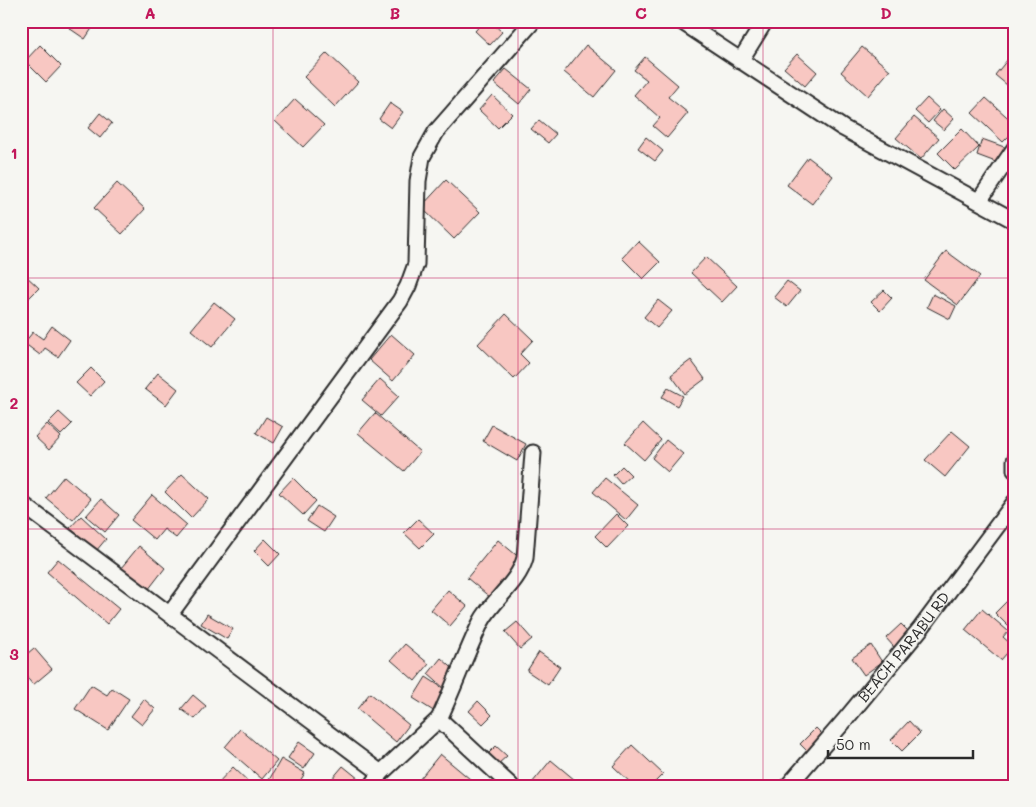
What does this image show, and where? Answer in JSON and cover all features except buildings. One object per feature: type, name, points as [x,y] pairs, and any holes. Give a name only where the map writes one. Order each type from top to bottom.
[{"type":"street","points":[[170,614],[400,301],[416,264],[418,181],[422,157],[436,132],[533,21]]},
{"type":"street","points":[[681,21],[843,128],[1015,221]]},
{"type":"street","points":[[740,61],[765,21]]},
{"type":"street","points":[[979,201],[1015,148]]},
{"type":"street","points":[[372,786],[381,773],[439,719],[482,621],[523,567],[533,453]]},
{"type":"street","points":[[1015,460],[1015,470]]},
{"type":"street","name":"BEACH PARABU RD","points":[[788,786],[921,628],[1015,502]]},
{"type":"street","points":[[21,503],[381,773]]},
{"type":"street","points":[[439,719],[511,786]]}]
